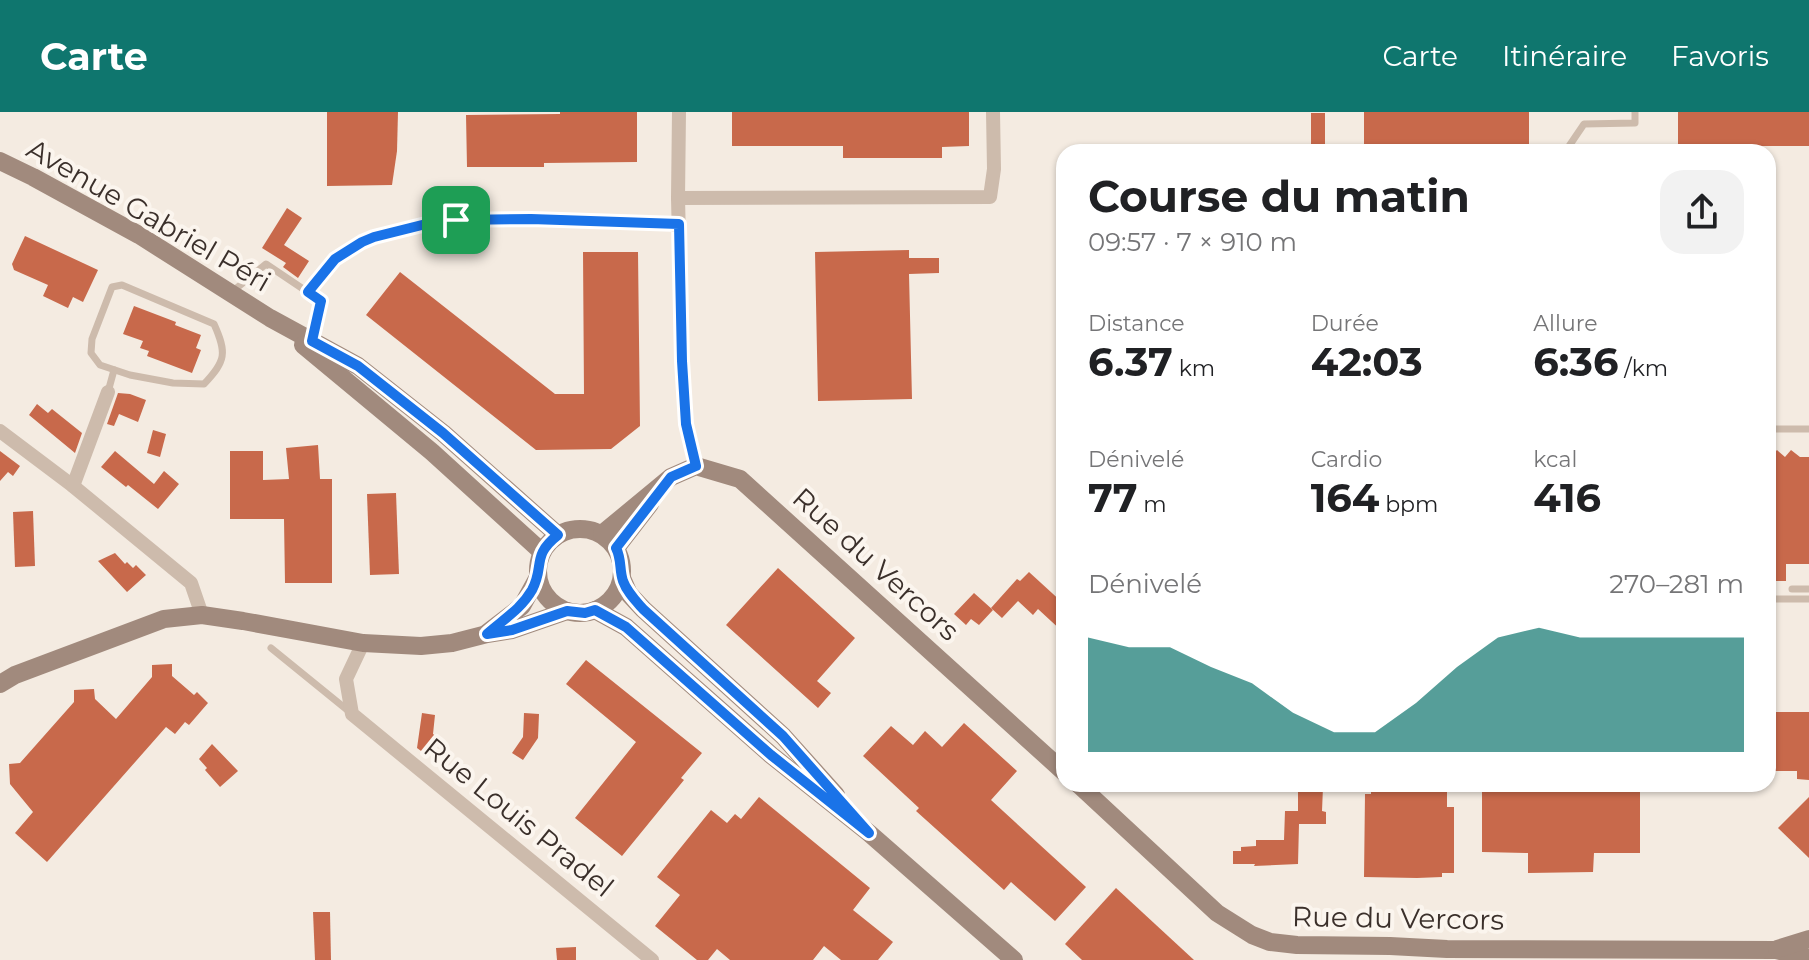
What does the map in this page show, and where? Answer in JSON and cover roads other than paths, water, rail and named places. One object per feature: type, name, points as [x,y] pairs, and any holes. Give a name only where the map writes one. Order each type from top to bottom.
[{"type":"main road","name":"Avenue Gabriel Péri","points":[[0,161],[139,235],[270,318],[358,366],[443,433],[558,535]]},
{"type":"main road","name":"Avenue Gabriel Péri","points":[[270,318],[432,452],[542,552]]},
{"type":"main road","points":[[602,534],[671,477],[696,466]]},
{"type":"main road","name":"Rue du Vercors","points":[[696,466],[740,479],[1056,765]]},
{"type":"main road","points":[[616,548],[671,477]]},
{"type":"main road","points":[[622,578],[612,598],[585,613],[558,607],[545,594],[538,569],[542,552],[548,542],[558,535],[579,528],[602,534],[616,548],[629,594],[783,736],[869,833]]},
{"type":"main road","points":[[487,634],[522,606],[538,577]]},
{"type":"main road","points":[[595,610],[626,627],[771,755],[869,833],[1014,960]]},
{"type":"main road","points":[[0,684],[15,675],[164,619],[202,615],[363,643],[421,646],[452,643],[512,630],[567,611]]},
{"type":"main road","name":"Rue du Vercors","points":[[1087,792],[1217,913],[1252,935],[1270,942],[1447,949],[1776,950],[1809,958]]},
{"type":"main road","name":"Rue du Vercors","points":[[1776,950],[1809,939]]},
{"type":"street","points":[[679,112],[682,361],[686,424],[696,466]]},
{"type":"street","points":[[678,198],[990,197],[994,169],[993,112]]},
{"type":"street","points":[[73,486],[108,392]]},
{"type":"street","points":[[0,431],[73,486],[191,583],[202,615]]},
{"type":"street","points":[[352,714],[346,679],[363,643]]},
{"type":"street","name":"Rue Louis Pradel","points":[[352,714],[652,960]]},
{"type":"lane","points":[[1570,144],[1584,124],[1635,123],[1635,112]]},
{"type":"lane","points":[[308,292],[335,259],[362,242],[430,223],[531,219],[679,224]]},
{"type":"lane","points":[[231,293],[266,264],[321,301],[312,341]]},
{"type":"lane","points":[[122,285],[214,324],[224,346],[219,369],[204,384],[173,383],[114,370],[100,365],[91,353],[92,339],[112,287],[122,285]]},
{"type":"lane","points":[[108,392],[114,370]]},
{"type":"lane","points":[[1776,429],[1809,429]]},
{"type":"lane","points":[[1792,589],[1809,589]]},
{"type":"lane","points":[[1776,599],[1809,599]]},
{"type":"lane","name":"Rue Louis Pradel","points":[[271,648],[352,714]]}]
